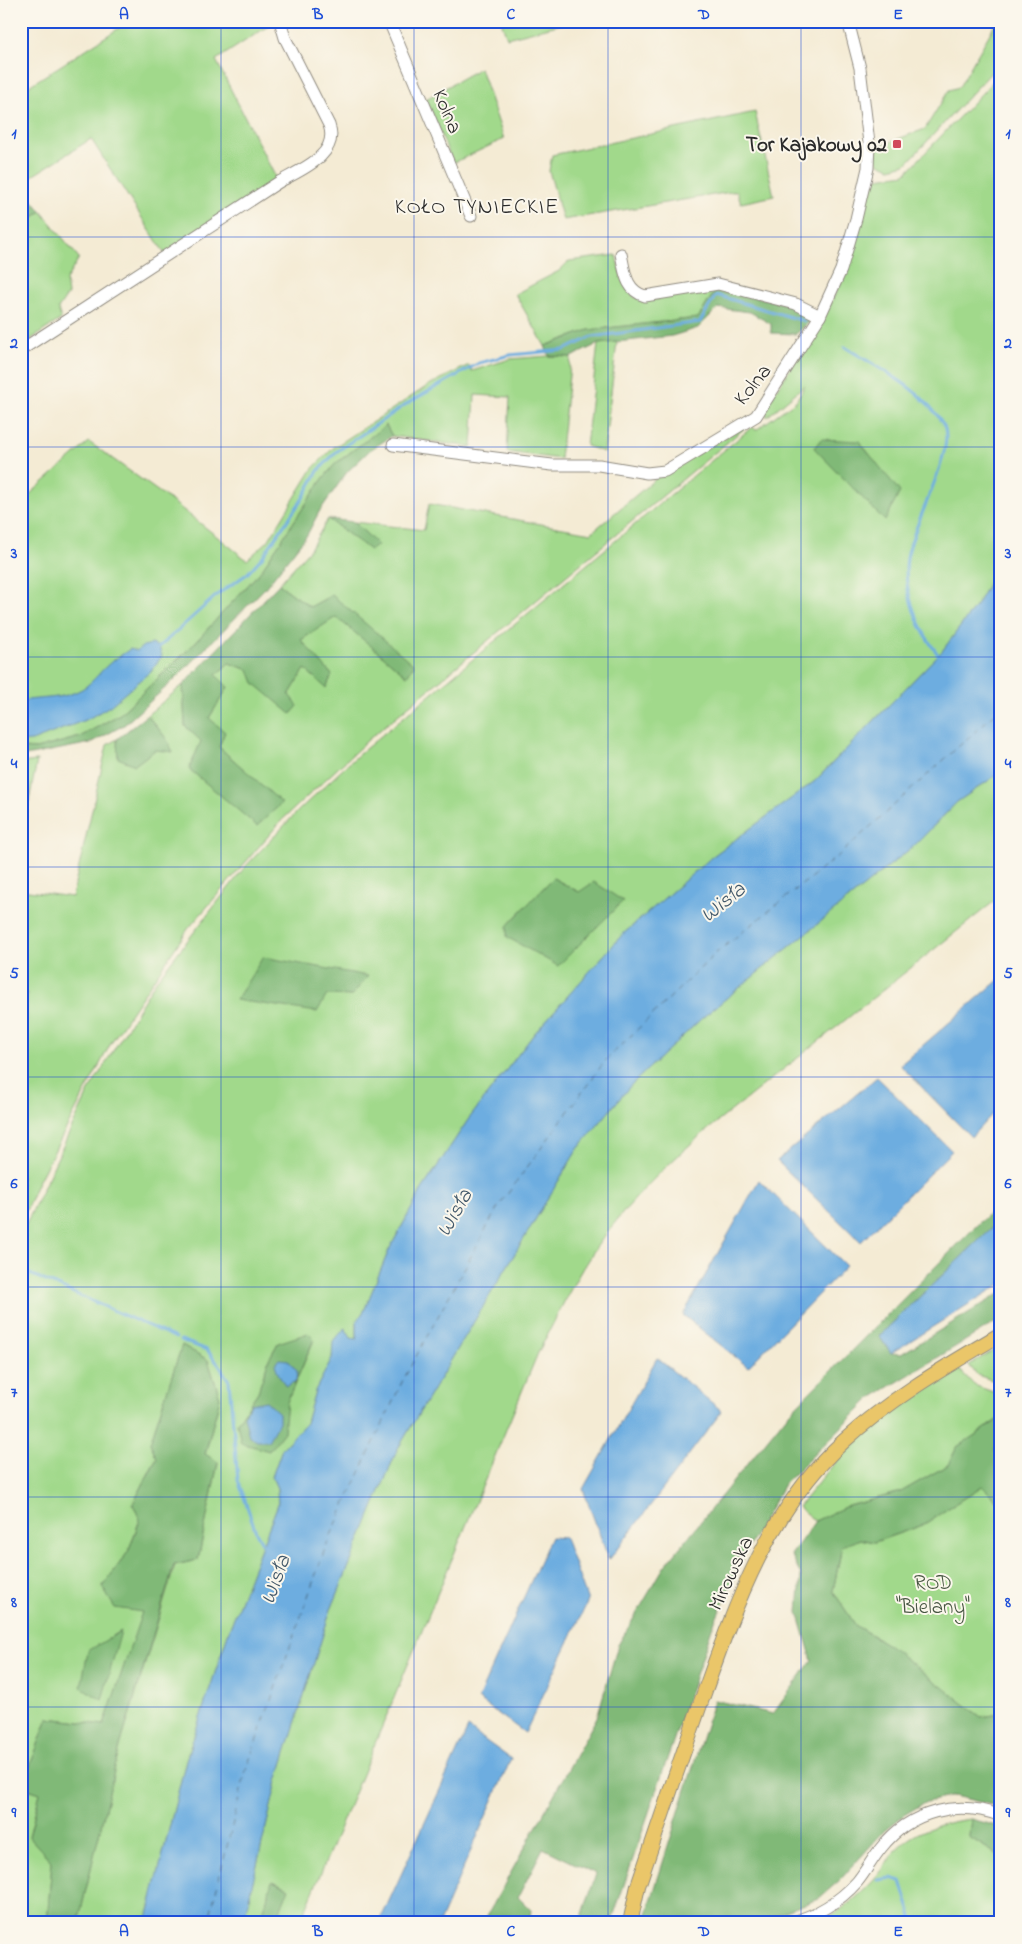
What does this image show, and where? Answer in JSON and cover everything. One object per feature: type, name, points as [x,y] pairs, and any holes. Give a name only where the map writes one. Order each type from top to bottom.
[{"type":"main road","name":"Mirowska","points":[[630,1923],[638,1886],[721,1642],[765,1542],[818,1468],[844,1441],[900,1396],[1001,1334]]},
{"type":"street","points":[[21,350],[279,182],[318,159],[329,147],[331,132],[329,125],[285,38],[280,21]]},
{"type":"street","name":"Kolna","points":[[389,21],[471,216]]},
{"type":"street","name":"Kolna","points":[[393,445],[552,465],[599,465],[647,473],[665,471],[756,416],[820,316],[841,270],[868,168],[869,143],[863,89],[856,46],[848,21]]},
{"type":"street","points":[[620,254],[629,286],[645,296],[718,284],[796,304],[820,316]]},
{"type":"street","points":[[789,1923],[827,1908],[844,1894],[897,1831],[920,1816],[956,1809],[973,1809],[1001,1816]]},
{"type":"green space","points":[[130,21],[276,21],[216,60],[277,180],[165,254],[91,139],[21,183],[21,91]]},
{"type":"green space","points":[[501,21],[573,21],[507,38]]},
{"type":"green space","points":[[997,21],[1001,21],[1001,62],[906,164],[890,168],[879,163],[873,155],[876,147],[925,129],[949,90],[959,87]]},
{"type":"green space","points":[[480,68],[504,139],[453,163],[426,99]]},
{"type":"green space","points":[[1001,73],[1001,562],[977,604],[943,650],[815,781],[713,856],[622,935],[534,1034],[468,1120],[421,1191],[389,1250],[364,1311],[357,1321],[357,1339],[334,1342],[332,1358],[315,1391],[306,1423],[282,1449],[272,1477],[277,1488],[278,1504],[230,1628],[186,1760],[146,1923],[78,1923],[120,1746],[175,1565],[198,1560],[218,1463],[205,1455],[220,1398],[208,1360],[182,1345],[150,1443],[157,1457],[133,1504],[140,1519],[128,1552],[102,1587],[143,1612],[104,1725],[48,1718],[22,1787],[40,1793],[29,1836],[52,1862],[47,1923],[21,1923],[21,1235],[90,1089],[155,982],[245,867],[300,809],[358,755],[752,427],[756,430],[796,401],[805,385],[767,417],[764,409],[827,311],[854,254],[870,179],[905,174]],"holes":[[[553,878],[579,892],[507,926]],[[367,976],[352,996],[327,994]],[[314,1340],[287,1402],[237,1423],[258,1392],[269,1359],[278,1343]]]},
{"type":"green space","points":[[755,112],[774,196],[741,203],[737,191],[563,220],[549,171],[552,155]]},
{"type":"green space","points":[[21,186],[41,211],[21,229]]},
{"type":"green space","points":[[41,211],[79,258],[66,280],[68,294],[58,309],[61,319],[21,346],[21,229]]},
{"type":"green space","points":[[616,255],[620,273],[625,284],[636,298],[717,288],[698,318],[589,330],[545,346],[515,294],[559,271],[569,261]]},
{"type":"green space","points":[[717,288],[791,305],[814,318],[796,334],[771,333],[771,324],[750,312],[718,308],[698,328],[672,336],[598,344],[571,357],[549,356],[545,346],[589,330],[698,318]]},
{"type":"green space","points":[[617,342],[604,452],[586,446],[598,344]]},
{"type":"green space","points":[[549,356],[571,357],[560,459],[507,452],[510,397],[475,395],[472,447],[392,436],[386,425],[335,464],[322,480],[260,572],[191,647],[120,714],[80,737],[36,749],[21,748],[21,735],[104,685],[21,709],[21,502],[89,442],[173,502],[247,560],[268,541],[313,468],[333,448],[429,385],[469,365],[472,371],[510,359]]},
{"type":"green space","points":[[752,422],[369,739],[282,820],[188,929],[112,1041],[36,1186],[21,1223],[21,1017],[27,1021],[27,993],[21,995],[21,890],[72,897],[107,745],[117,739],[118,758],[166,738],[147,715],[183,685],[185,726],[281,803],[219,747],[209,718],[228,687],[216,675],[229,663],[250,670],[289,695],[305,669],[326,687],[332,675],[301,640],[336,616],[407,676],[332,595],[310,607],[279,584],[310,549],[328,519],[370,549],[377,545],[354,522],[424,530],[429,504],[591,533],[660,475]]},
{"type":"green space","points":[[386,425],[392,436],[370,450],[347,472],[319,512],[307,535],[264,589],[174,680],[124,725],[91,743],[21,757],[21,748],[36,749],[80,737],[120,714],[191,647],[260,572],[322,480],[335,464]]},
{"type":"green space","points":[[821,439],[859,441],[900,492],[885,521],[814,448]]},
{"type":"green space","points":[[328,519],[354,522],[378,545],[370,550]]},
{"type":"green space","points":[[279,584],[310,607],[332,595],[414,665],[407,676],[336,617],[301,640],[332,675],[326,688],[305,669],[289,695],[298,706],[291,714],[254,683],[249,670],[229,663],[216,675],[228,687],[209,718],[225,732],[219,747],[282,803],[257,826],[189,769],[201,741],[185,726],[183,685]]},
{"type":"green space","points":[[147,715],[166,738],[173,752],[155,750],[135,765],[118,758],[117,739]]},
{"type":"green space","points":[[37,761],[21,841],[21,763]]},
{"type":"green space","points":[[1001,772],[1001,896],[701,1135],[633,1201],[617,1219],[589,1258],[538,1353],[300,1923],[275,1923],[288,1888],[273,1881],[260,1923],[243,1923],[277,1781],[330,1612],[397,1450],[577,1150],[631,1085],[702,1018],[916,844],[957,802]]},
{"type":"green space","points":[[553,878],[579,892],[594,882],[623,901],[558,966],[507,937],[507,926]]},
{"type":"green space","points":[[263,957],[368,976],[352,996],[327,995],[317,1012],[236,1000]]},
{"type":"green space","points":[[1001,1201],[1001,1219],[879,1336],[891,1353],[901,1354],[1001,1293],[1001,1319],[871,1398],[784,1484],[746,1552],[712,1628],[611,1923],[580,1923],[596,1874],[543,1848],[518,1897],[531,1910],[529,1923],[483,1923],[597,1717],[618,1645],[664,1567],[787,1415]]},
{"type":"green space","points":[[308,1333],[314,1339],[287,1402],[284,1432],[269,1451],[241,1443],[237,1423],[258,1392],[269,1359],[278,1343]]},
{"type":"green space","points":[[182,1345],[208,1360],[220,1398],[205,1454],[218,1462],[198,1560],[174,1565],[120,1746],[78,1923],[47,1923],[52,1862],[29,1837],[40,1793],[22,1787],[48,1718],[104,1725],[142,1612],[115,1608],[102,1587],[128,1552],[140,1520],[133,1504],[157,1458],[150,1443]]},
{"type":"green space","points":[[1001,1346],[1001,1383],[977,1375],[969,1365]]},
{"type":"green space","points":[[959,1369],[974,1385],[1001,1395],[1001,1418],[957,1447],[948,1465],[901,1492],[845,1507],[815,1521],[798,1507],[849,1446],[898,1407]]},
{"type":"green space","points":[[1001,1418],[1001,1443],[994,1449],[1001,1454],[1001,1505],[982,1486],[923,1525],[874,1542],[860,1539],[842,1546],[833,1591],[856,1626],[888,1645],[981,1717],[1001,1714],[1001,1807],[954,1796],[926,1802],[904,1815],[885,1830],[840,1880],[818,1899],[755,1923],[644,1923],[714,1700],[773,1714],[812,1660],[798,1612],[801,1575],[791,1555],[815,1521],[845,1507],[901,1492],[948,1465],[957,1447]]},
{"type":"green space","name":"ROD \"Bielany\"","points":[[982,1486],[1001,1505],[1001,1714],[981,1717],[877,1638],[856,1626],[833,1591],[842,1546],[860,1539],[875,1542],[923,1525]]},
{"type":"green space","points":[[121,1631],[102,1700],[81,1687],[88,1651]]},
{"type":"green space","points":[[971,1819],[969,1837],[1001,1857],[1001,1923],[820,1923],[859,1895],[879,1874],[896,1850],[910,1838],[935,1826]]},
{"type":"green space","points":[[971,1819],[1001,1827],[1001,1857],[969,1837]]},
{"type":"green space","points":[[272,1881],[289,1888],[275,1923],[260,1923]]},
{"type":"water","name":"Wisła","points":[[1001,562],[1001,772],[957,802],[916,844],[702,1018],[631,1085],[577,1150],[397,1450],[330,1612],[277,1781],[243,1923],[146,1923],[186,1760],[230,1628],[278,1504],[277,1488],[272,1477],[282,1449],[306,1423],[315,1391],[332,1358],[333,1342],[345,1328],[351,1338],[357,1339],[357,1321],[364,1311],[389,1250],[421,1191],[468,1120],[534,1034],[622,935],[713,856],[815,781],[943,650],[977,604]]},
{"type":"water","points":[[152,644],[159,647],[162,656],[151,671],[110,706],[88,719],[32,741],[21,742],[21,701],[60,697],[75,693],[87,686],[110,663],[130,649],[137,651],[143,646]]},
{"type":"water","points":[[1001,978],[1001,1105],[971,1137],[900,1065]]},
{"type":"water","points":[[877,1077],[952,1151],[861,1242],[777,1161]]},
{"type":"water","points":[[759,1180],[846,1266],[748,1367],[683,1315]]},
{"type":"water","points":[[1001,1219],[1001,1284],[891,1353],[879,1336]]},
{"type":"water","points":[[657,1358],[722,1411],[609,1560],[583,1489]]},
{"type":"water","points":[[279,1359],[288,1360],[297,1371],[296,1381],[286,1386],[279,1376],[275,1364]]},
{"type":"water","points":[[266,1401],[279,1413],[279,1422],[268,1441],[257,1441],[249,1436],[244,1416],[251,1404]]},
{"type":"water","points":[[551,1537],[565,1538],[588,1601],[525,1733],[478,1699]]},
{"type":"water","points":[[468,1728],[511,1759],[439,1923],[379,1923]]},
{"type":"waterway","points":[[157,649],[218,594],[247,574],[263,556],[303,498],[318,471],[336,452],[408,403],[479,363],[510,355],[564,350],[592,337],[700,322],[716,295],[804,321]]},
{"type":"waterway","points":[[845,347],[912,390],[924,400],[943,424],[946,435],[944,451],[910,544],[906,571],[910,597],[919,623],[932,647],[940,657]]},
{"type":"waterway","points":[[30,1274],[176,1338]]},
{"type":"waterway","name":"Wisła","points":[[181,1340],[207,1350],[229,1381],[238,1480],[256,1532],[265,1545]]},
{"type":"waterway","points":[[878,1880],[891,1878],[901,1881],[914,1923]]},
{"type":"ferry route","points":[[208,1923],[246,1770],[326,1546],[402,1382],[498,1207],[605,1061],[716,953],[838,856],[1001,708]]},
{"type":"place","name":"Tor Kajakowy 02","points":[[897,144]]},
{"type":"district","name":"KOŁO TYNIECKIE","points":[[477,205]]}]
